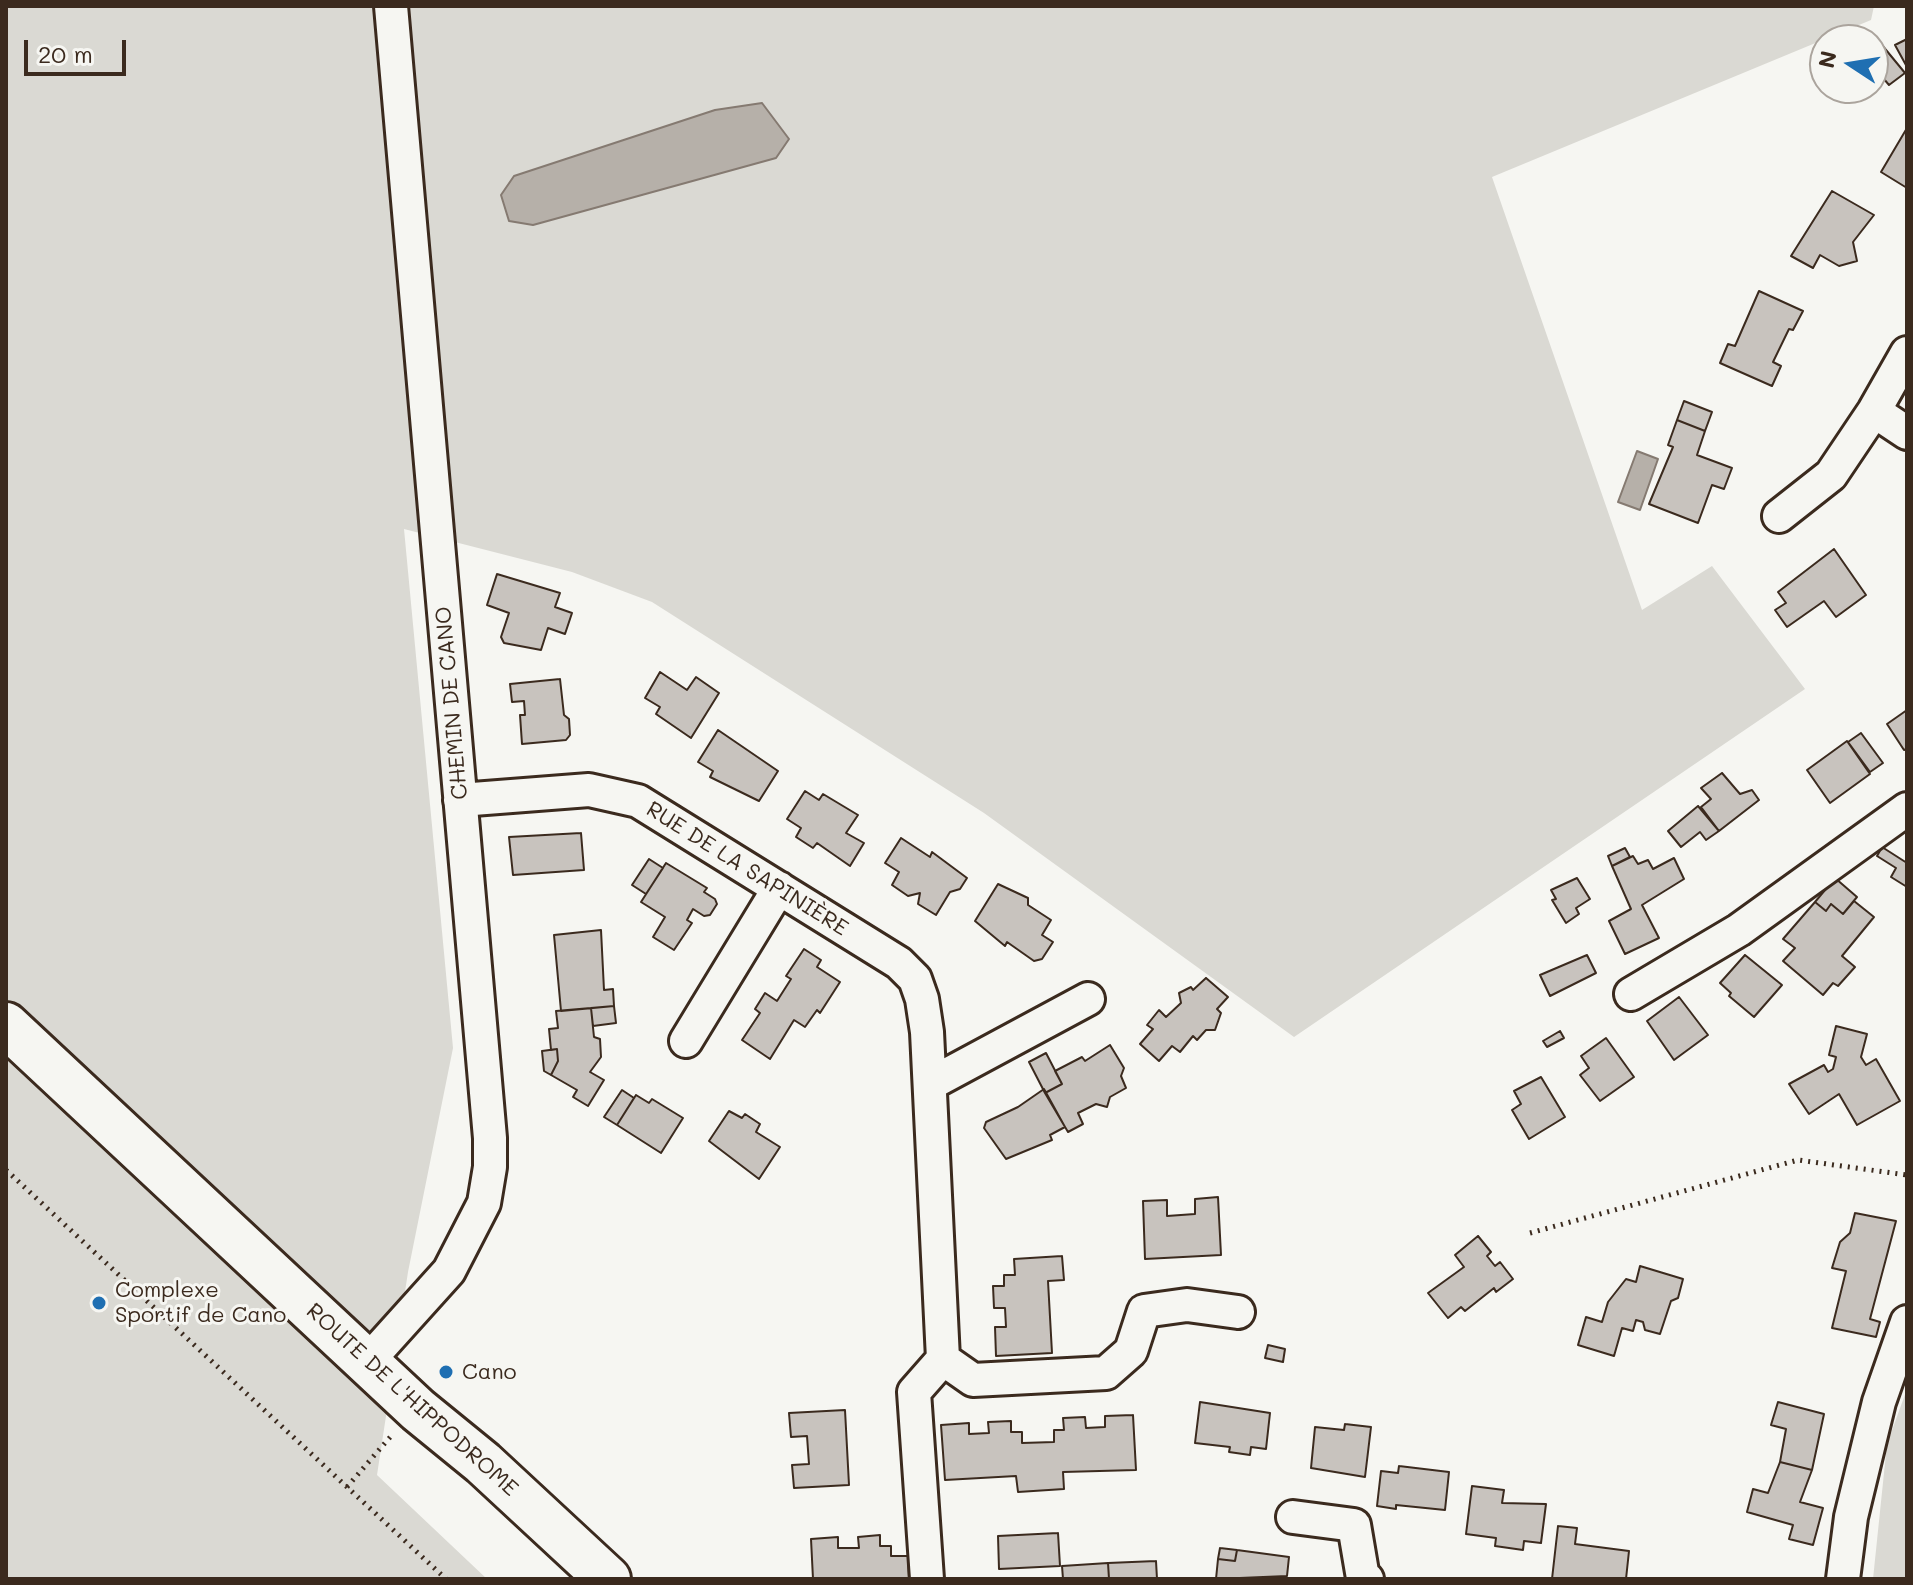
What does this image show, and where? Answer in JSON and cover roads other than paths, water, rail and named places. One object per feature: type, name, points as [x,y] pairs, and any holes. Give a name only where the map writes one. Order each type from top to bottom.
[{"type":"main road","name":"ROUTE DE L'HIPPODROME","points":[[6,1025],[367,1362],[608,1579]]},
{"type":"street","name":"CHEMIN DE CANO","points":[[367,1362],[449,1271],[484,1203],[490,1138],[391,6]]},
{"type":"street","points":[[1779,516],[1831,475],[1874,411],[1907,353]]},
{"type":"street","points":[[1874,411],[1907,433]]},
{"type":"street","name":"RUE DE LA SAPINIÈRE","points":[[460,800],[589,790],[638,801],[899,963],[915,979],[922,999],[930,1084],[943,1359]]},
{"type":"street","points":[[1631,994],[1739,930],[1907,809]]},
{"type":"street","points":[[686,1041],[779,888]]},
{"type":"street","points":[[930,1084],[1088,999]]},
{"type":"street","points":[[927,1579],[914,1392],[943,1359],[973,1380],[1106,1373],[1131,1351],[1144,1311],[1187,1305],[1238,1312]]},
{"type":"street","points":[[1843,1579],[1851,1517],[1879,1402],[1907,1322]]},
{"type":"street","points":[[1293,1517],[1354,1525],[1364,1579]]},
{"type":"place","name":"Complexe Sportif de Cano","points":[[99,1303]]},
{"type":"place","name":"Cano","points":[[446,1372]]}]
